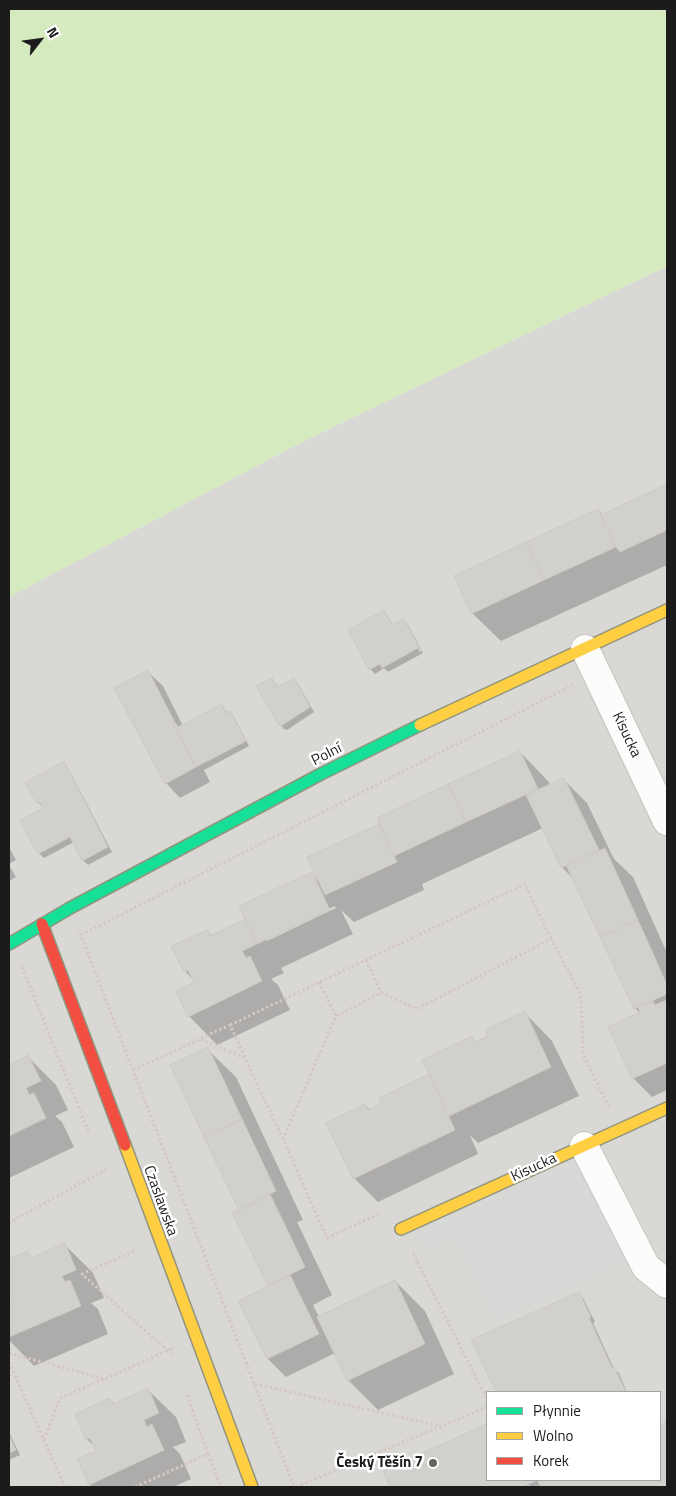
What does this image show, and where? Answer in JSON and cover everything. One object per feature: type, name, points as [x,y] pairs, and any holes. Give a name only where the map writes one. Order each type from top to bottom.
[{"type":"street","name":"Polní","points":[[9,944],[70,908],[319,775],[447,711],[667,610]]},
{"type":"street","name":"Kisucka","points":[[585,649],[667,821]]},
{"type":"street","name":"Czaslawska","points":[[42,924],[252,1487]]},
{"type":"street","name":"Kisucka","points":[[401,1229],[667,1108]]},
{"type":"street","points":[[584,1146],[646,1267],[667,1284]]},
{"type":"path","points":[[81,935],[597,673]]},
{"type":"path","points":[[133,1070],[525,884],[551,939],[581,995],[583,1054],[619,1130]]},
{"type":"path","points":[[70,908],[295,1487],[486,1407]]},
{"type":"path","points":[[366,960],[381,992],[417,1009],[551,939]]},
{"type":"path","points":[[20,962],[90,1134]]},
{"type":"path","points":[[319,982],[336,1016]]},
{"type":"path","points":[[283,1140],[336,1016],[381,992]]},
{"type":"path","points":[[230,1025],[327,1238],[389,1209],[401,1229],[486,1398]]},
{"type":"path","points":[[200,1039],[245,1058]]},
{"type":"path","points":[[9,1224],[104,1170],[101,1161]]},
{"type":"path","points":[[9,1216],[12,1222]]},
{"type":"path","points":[[134,1251],[82,1274],[168,1351]]},
{"type":"path","points":[[44,1440],[60,1398],[171,1349],[174,1358]]},
{"type":"path","points":[[9,1353],[105,1378]]},
{"type":"path","points":[[9,1362],[65,1487]]},
{"type":"path","points":[[183,1384],[222,1487]]},
{"type":"path","points":[[254,1384],[441,1426]]},
{"type":"path","points":[[135,1487],[208,1454]]},
{"type":"shaded area","points":[[667,266],[667,1487],[9,1487],[9,597],[302,442]]},
{"type":"shaded area","points":[[581,1154],[634,1259],[494,1325],[455,1241],[423,1256],[411,1229]]},
{"type":"green space","points":[[9,9],[635,9],[667,11],[667,266],[302,442],[9,597]]},
{"type":"building","points":[[667,484],[667,530],[620,552],[601,515]]},
{"type":"building","points":[[598,509],[616,547],[544,580],[526,542]]},
{"type":"building","points":[[526,542],[544,580],[471,614],[454,576]]},
{"type":"building","points":[[384,610],[392,625],[404,619],[421,651],[418,648],[382,668],[380,664],[369,670],[348,630]]},
{"type":"building","points":[[148,670],[174,721],[172,722],[196,767],[165,784],[114,688]]},
{"type":"building","points":[[272,678],[277,687],[294,678],[310,707],[281,726],[256,686]]},
{"type":"building","points":[[222,704],[226,713],[230,711],[246,741],[196,767],[172,722],[174,721],[178,727]]},
{"type":"building","points":[[520,751],[538,789],[466,822],[448,784]]},
{"type":"building","points":[[64,761],[108,847],[82,861],[70,837],[38,854],[20,821],[43,808],[40,802],[37,803],[25,783]]},
{"type":"building","points":[[564,778],[599,850],[561,868],[526,795]]},
{"type":"building","points":[[448,784],[466,822],[394,856],[377,818]]},
{"type":"building","points":[[379,824],[397,862],[325,895],[307,857]]},
{"type":"building","points":[[605,848],[638,920],[600,937],[566,865]]},
{"type":"building","points":[[312,872],[330,910],[257,944],[239,906]]},
{"type":"building","points":[[245,919],[257,944],[242,951],[246,958],[250,956],[262,981],[188,1017],[176,991],[194,982],[188,970],[184,972],[171,946],[208,930],[210,936]]},
{"type":"building","points":[[638,920],[667,985],[667,994],[634,1009],[600,937]]},
{"type":"building","points":[[667,1000],[667,1063],[632,1079],[608,1027],[640,1012],[638,1007],[653,1001],[655,1005]]},
{"type":"building","points":[[525,1011],[551,1067],[449,1116],[422,1060],[472,1036],[475,1042],[488,1036],[485,1030]]},
{"type":"building","points":[[208,1047],[242,1119],[204,1137],[170,1065]]},
{"type":"building","points":[[28,1055],[41,1081],[26,1088],[29,1095],[34,1093],[46,1118],[9,1136],[9,1065]]},
{"type":"building","points":[[429,1074],[455,1130],[353,1179],[326,1123],[365,1104],[368,1110],[382,1104],[379,1098]]},
{"type":"building","points":[[242,1119],[276,1191],[239,1210],[204,1137]]},
{"type":"building","points":[[270,1194],[305,1267],[268,1286],[232,1213]]},
{"type":"building","points":[[65,1243],[76,1270],[62,1276],[65,1282],[70,1280],[81,1306],[9,1337],[9,1306],[12,1304],[9,1296],[9,1259],[28,1251],[31,1258]]},
{"type":"building","points":[[290,1275],[319,1334],[267,1359],[238,1301]]},
{"type":"building","points":[[395,1280],[425,1344],[347,1381],[317,1317]]},
{"type":"building","points":[[579,1292],[612,1368],[614,1367],[626,1391],[496,1391],[471,1340]]},
{"type":"building","points":[[148,1388],[159,1413],[144,1420],[147,1427],[152,1424],[164,1450],[89,1485],[77,1459],[96,1451],[90,1438],[86,1440],[75,1414],[110,1398],[113,1404]]},
{"type":"building","points":[[667,1421],[667,1487],[541,1487],[538,1481],[661,1481],[661,1425]]},
{"type":"building","points":[[486,1424],[486,1481],[535,1481],[522,1487],[390,1487],[383,1471]]},
{"type":"building","points":[[9,1435],[16,1450],[9,1453]]},
{"type":"traffic: fast","points":[[9,944],[70,908],[319,775],[420,725]]},
{"type":"traffic: slow","points":[[420,725],[667,610]]},
{"type":"traffic: slow","points":[[401,1229],[667,1108]]},
{"type":"traffic: slow","points":[[125,1145],[252,1487]]},
{"type":"traffic: jam","points":[[42,924],[125,1145]]},
{"type":"place","name":"Český Těšín 7","points":[[433,1463]]}]
